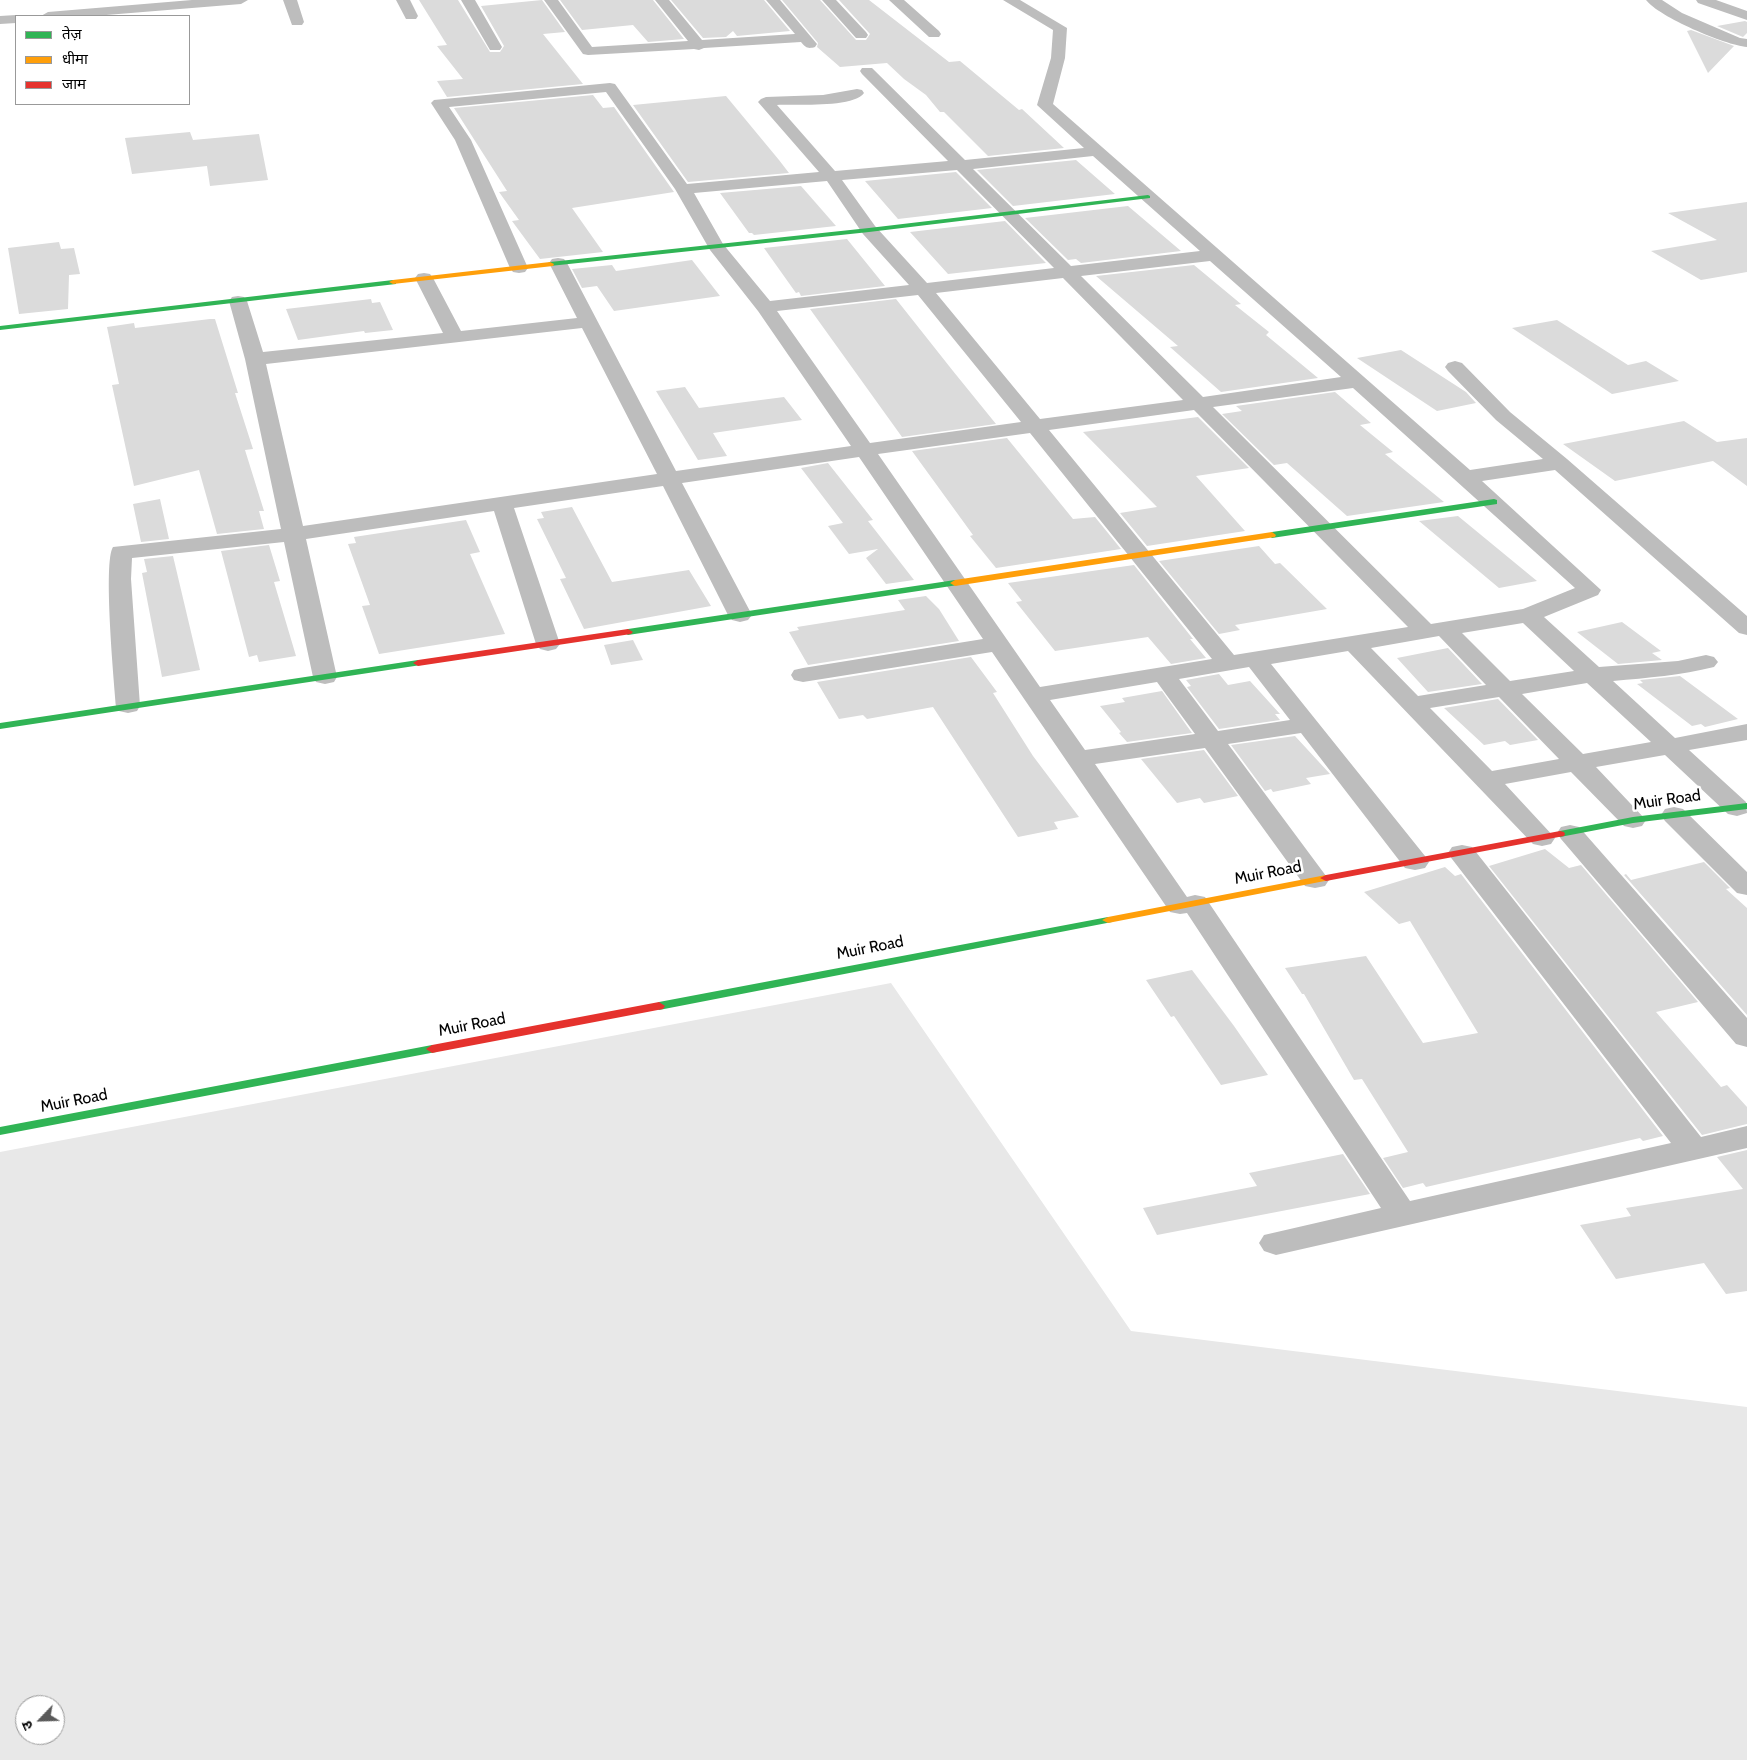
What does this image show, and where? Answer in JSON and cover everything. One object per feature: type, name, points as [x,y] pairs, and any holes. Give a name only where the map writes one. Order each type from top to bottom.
[{"type":"street","points":[[62,15],[241,0]]},
{"type":"street","points":[[290,0],[297,22]]},
{"type":"street","points":[[403,0],[411,16]]},
{"type":"street","points":[[468,0],[495,47]]},
{"type":"street","points":[[551,0],[588,51],[808,41],[773,0]]},
{"type":"street","points":[[662,0],[699,46]]},
{"type":"street","points":[[829,0],[861,36]]},
{"type":"street","points":[[896,0],[934,34]]},
{"type":"street","points":[[1010,0],[1060,28],[1061,43],[1058,59],[1045,105],[1494,502],[1590,590],[1528,615],[1034,694]]},
{"type":"street","points":[[1652,0],[1677,16],[1737,42],[1747,43]]},
{"type":"street","points":[[1703,0],[1747,16]]},
{"type":"street","points":[[0,20],[15,19]]},
{"type":"street","points":[[867,71],[1322,528],[1435,630],[1504,689],[1633,820]]},
{"type":"street","points":[[519,268],[463,140],[439,103],[610,87],[683,189],[716,246],[765,307],[998,644],[1079,759],[1187,904],[1402,1214]]},
{"type":"street","points":[[857,92],[832,100],[766,102],[831,176],[869,230],[923,288],[1033,426],[1228,664]]},
{"type":"street","points":[[683,189],[961,165],[1097,151]]},
{"type":"street","points":[[0,328],[424,278],[869,230],[1008,212],[1148,197]]},
{"type":"street","points":[[765,307],[1214,255]]},
{"type":"street","points":[[558,263],[740,615]]},
{"type":"street","points":[[424,278],[454,336]]},
{"type":"street","points":[[238,301],[255,359],[325,677]]},
{"type":"street","points":[[255,359],[589,322]]},
{"type":"street","points":[[1454,367],[1503,416],[1560,463],[1747,628]]},
{"type":"street","points":[[128,706],[120,579],[121,552],[293,534],[865,450],[1358,381]]},
{"type":"street","points":[[1465,477],[1560,463]]},
{"type":"street","points":[[0,726],[1494,502]]},
{"type":"street","points":[[502,503],[548,644]]},
{"type":"street","points":[[1528,615],[1669,746],[1742,807]]},
{"type":"street","points":[[1353,643],[1542,838]]},
{"type":"street","points":[[802,675],[998,644]]},
{"type":"street","points":[[1255,659],[1415,862]]},
{"type":"street","points":[[1412,704],[1592,675],[1658,671],[1706,662]]},
{"type":"street","points":[[1163,674],[1315,880]]},
{"type":"street","points":[[1079,759],[1307,725]]},
{"type":"street","points":[[1486,780],[1747,732]]},
{"type":"street","name":"Muir Road","points":[[0,1131],[1633,820],[1742,807]]},
{"type":"street","points":[[1674,815],[1747,887]]},
{"type":"street","points":[[1570,833],[1747,1037]]},
{"type":"street","points":[[1462,853],[1693,1149]]},
{"type":"street","points":[[1276,1243],[1747,1137]]},
{"type":"shaded area","points":[[891,983],[1131,1331],[1747,1407],[1747,1760],[0,1760],[0,1152]]},
{"type":"building","points":[[419,0],[458,0],[490,52],[500,52],[504,46],[481,6],[542,0],[565,32],[543,34],[583,84],[447,97],[437,81],[463,79],[437,46],[447,45]]},
{"type":"building","points":[[560,0],[653,0],[684,39],[648,42],[633,25],[582,30]]},
{"type":"building","points":[[671,0],[764,0],[790,31],[737,36],[733,31],[726,37],[703,38]]},
{"type":"building","points":[[782,0],[820,0],[856,40],[866,40],[870,34],[839,0],[869,0],[949,62],[960,61],[1019,110],[1022,109],[1064,148],[988,156],[944,112],[940,112],[926,95],[904,79],[887,63],[840,67],[817,47],[818,43]]},
{"type":"building","points":[[1747,22],[1747,33],[1743,37],[1717,26]]},
{"type":"building","points":[[1691,30],[1734,46],[1708,73],[1687,31]]},
{"type":"building","points":[[593,95],[603,108],[614,107],[674,192],[572,208],[603,252],[540,259],[512,221],[519,220],[499,192],[507,191],[454,108]]},
{"type":"building","points":[[726,96],[789,173],[688,182],[633,105]]},
{"type":"building","points":[[190,132],[193,140],[259,134],[268,180],[210,186],[207,166],[132,174],[125,138]]},
{"type":"building","points":[[1076,160],[1115,194],[1013,206],[977,170]]},
{"type":"building","points":[[956,172],[992,208],[898,219],[865,181]]},
{"type":"building","points":[[801,186],[836,226],[754,235],[749,233],[720,193]]},
{"type":"building","points":[[1747,202],[1747,272],[1701,280],[1651,251],[1717,240],[1668,213]]},
{"type":"building","points":[[1128,206],[1181,251],[1081,263],[1076,259],[1068,260],[1025,218]]},
{"type":"building","points":[[1005,221],[1046,263],[948,274],[910,232]]},
{"type":"building","points":[[847,239],[885,286],[801,296],[799,292],[796,293],[764,248]]},
{"type":"building","points":[[59,242],[61,249],[74,248],[80,274],[69,275],[68,309],[19,314],[8,248]]},
{"type":"building","points":[[692,260],[720,296],[614,311],[597,286],[582,288],[572,269],[612,265],[616,271]]},
{"type":"building","points":[[1194,265],[1241,304],[1235,305],[1269,332],[1266,335],[1318,378],[1221,392],[1170,347],[1178,346],[1096,276]]},
{"type":"building","points":[[371,299],[372,303],[380,302],[393,330],[365,333],[364,331],[298,340],[286,309]]},
{"type":"building","points":[[896,299],[996,424],[902,437],[810,309]]},
{"type":"building","points":[[215,319],[238,393],[235,393],[253,449],[245,450],[264,511],[259,511],[264,529],[217,534],[199,470],[134,486],[112,385],[119,384],[107,327],[134,323],[135,328]]},
{"type":"building","points":[[1557,320],[1628,365],[1646,361],[1679,381],[1612,394],[1512,328]]},
{"type":"building","points":[[1401,350],[1466,392],[1476,403],[1437,411],[1357,358]]},
{"type":"building","points":[[685,387],[699,408],[784,397],[802,420],[713,433],[727,456],[698,460],[656,391]]},
{"type":"building","points":[[1335,392],[1371,423],[1360,425],[1393,452],[1385,454],[1444,502],[1347,516],[1287,463],[1274,465],[1222,414],[1242,411],[1236,406]]},
{"type":"building","points":[[1198,417],[1249,468],[1196,476],[1245,531],[1147,546],[1120,513],[1157,507],[1083,432]]},
{"type":"building","points":[[1684,421],[1717,442],[1747,438],[1747,486],[1713,461],[1615,481],[1563,444]]},
{"type":"building","points":[[1007,438],[1073,519],[1095,517],[1121,549],[996,568],[970,536],[973,535],[912,451]]},
{"type":"building","points":[[828,463],[873,520],[868,521],[914,580],[886,584],[866,558],[878,549],[849,554],[828,526],[843,523],[801,468]]},
{"type":"building","points":[[160,499],[169,539],[141,542],[133,504]]},
{"type":"building","points":[[572,507],[612,582],[689,570],[711,606],[584,629],[560,579],[566,578],[537,519],[544,518],[541,512]]},
{"type":"building","points":[[1458,516],[1537,581],[1499,588],[1419,521]]},
{"type":"building","points":[[466,520],[480,552],[470,554],[505,634],[379,654],[362,606],[370,605],[348,544],[356,543],[354,537]]},
{"type":"building","points":[[269,545],[280,581],[274,582],[296,656],[259,662],[257,655],[249,657],[221,551]]},
{"type":"building","points":[[1259,546],[1275,564],[1280,563],[1327,609],[1235,625],[1240,630],[1219,634],[1159,561]]},
{"type":"building","points":[[173,556],[200,670],[162,677],[142,573],[147,572],[144,559]]},
{"type":"building","points":[[1134,565],[1206,658],[1171,664],[1148,637],[1055,651],[1016,602],[1022,601],[1008,583]]},
{"type":"building","points":[[926,596],[939,609],[959,641],[808,665],[789,632],[799,630],[797,627],[905,610],[898,600]]},
{"type":"building","points":[[1622,622],[1661,651],[1652,653],[1662,660],[1618,664],[1577,632]]},
{"type":"building","points":[[633,640],[643,660],[611,665],[604,645]]},
{"type":"building","points":[[1448,648],[1482,684],[1428,692],[1397,658]]},
{"type":"building","points":[[971,657],[997,692],[993,693],[1033,756],[1079,817],[1054,822],[1058,829],[1018,837],[933,707],[867,719],[863,715],[839,719],[817,682]]},
{"type":"building","points":[[1219,674],[1228,685],[1250,681],[1280,714],[1275,714],[1280,720],[1219,729],[1187,687],[1191,686],[1186,680]]},
{"type":"building","points":[[1680,676],[1738,719],[1705,727],[1701,724],[1692,726],[1637,684],[1643,683],[1640,680]]},
{"type":"building","points":[[1162,691],[1192,733],[1127,742],[1100,706],[1125,702],[1122,698]]},
{"type":"building","points":[[1498,699],[1538,740],[1510,745],[1505,741],[1484,745],[1444,708]]},
{"type":"building","points":[[1295,736],[1330,774],[1306,778],[1311,784],[1273,792],[1271,789],[1265,791],[1231,745]]},
{"type":"building","points":[[1204,750],[1238,796],[1204,803],[1200,798],[1177,803],[1141,759]]},
{"type":"building","points":[[1545,849],[1569,868],[1581,865],[1698,1002],[1656,1012],[1721,1087],[1727,1085],[1747,1107],[1747,1124],[1702,1135],[1489,866]]},
{"type":"building","points":[[1704,862],[1730,888],[1726,889],[1747,908],[1747,1015],[1624,875],[1626,874],[1631,880]]},
{"type":"building","points":[[1445,867],[1455,876],[1461,874],[1663,1136],[1643,1141],[1640,1138],[1426,1187],[1423,1183],[1403,1188],[1383,1158],[1408,1152],[1362,1079],[1354,1080],[1304,994],[1302,994],[1285,968],[1366,956],[1423,1043],[1478,1033],[1410,921],[1399,924],[1364,892]]},
{"type":"building","points":[[1192,970],[1268,1075],[1221,1085],[1174,1016],[1171,1017],[1146,980]]},
{"type":"building","points":[[1747,1150],[1747,1291],[1726,1294],[1704,1263],[1616,1279],[1580,1225],[1631,1216],[1626,1208],[1743,1189],[1717,1157]]},
{"type":"building","points":[[1343,1154],[1370,1194],[1157,1235],[1143,1208],[1257,1186],[1249,1173]]},
{"type":"traffic: fast","points":[[550,264],[869,230],[1148,197]]},
{"type":"traffic: fast","points":[[0,328],[393,282]]},
{"type":"traffic: fast","points":[[1272,535],[1494,502]]},
{"type":"traffic: fast","points":[[628,632],[955,583]]},
{"type":"traffic: fast","points":[[0,726],[418,663]]},
{"type":"traffic: fast","points":[[1560,834],[1633,820],[1747,806]]},
{"type":"traffic: fast","points":[[659,1006],[1108,920]]},
{"type":"traffic: fast","points":[[0,1131],[432,1049]]},
{"type":"traffic: slow","points":[[393,282],[550,264]]},
{"type":"traffic: slow","points":[[955,583],[1272,535]]},
{"type":"traffic: slow","points":[[1108,920],[1326,878]]},
{"type":"traffic: jam","points":[[418,663],[628,632]]},
{"type":"traffic: jam","points":[[1326,878],[1560,834]]},
{"type":"traffic: jam","points":[[432,1049],[659,1006]]}]
